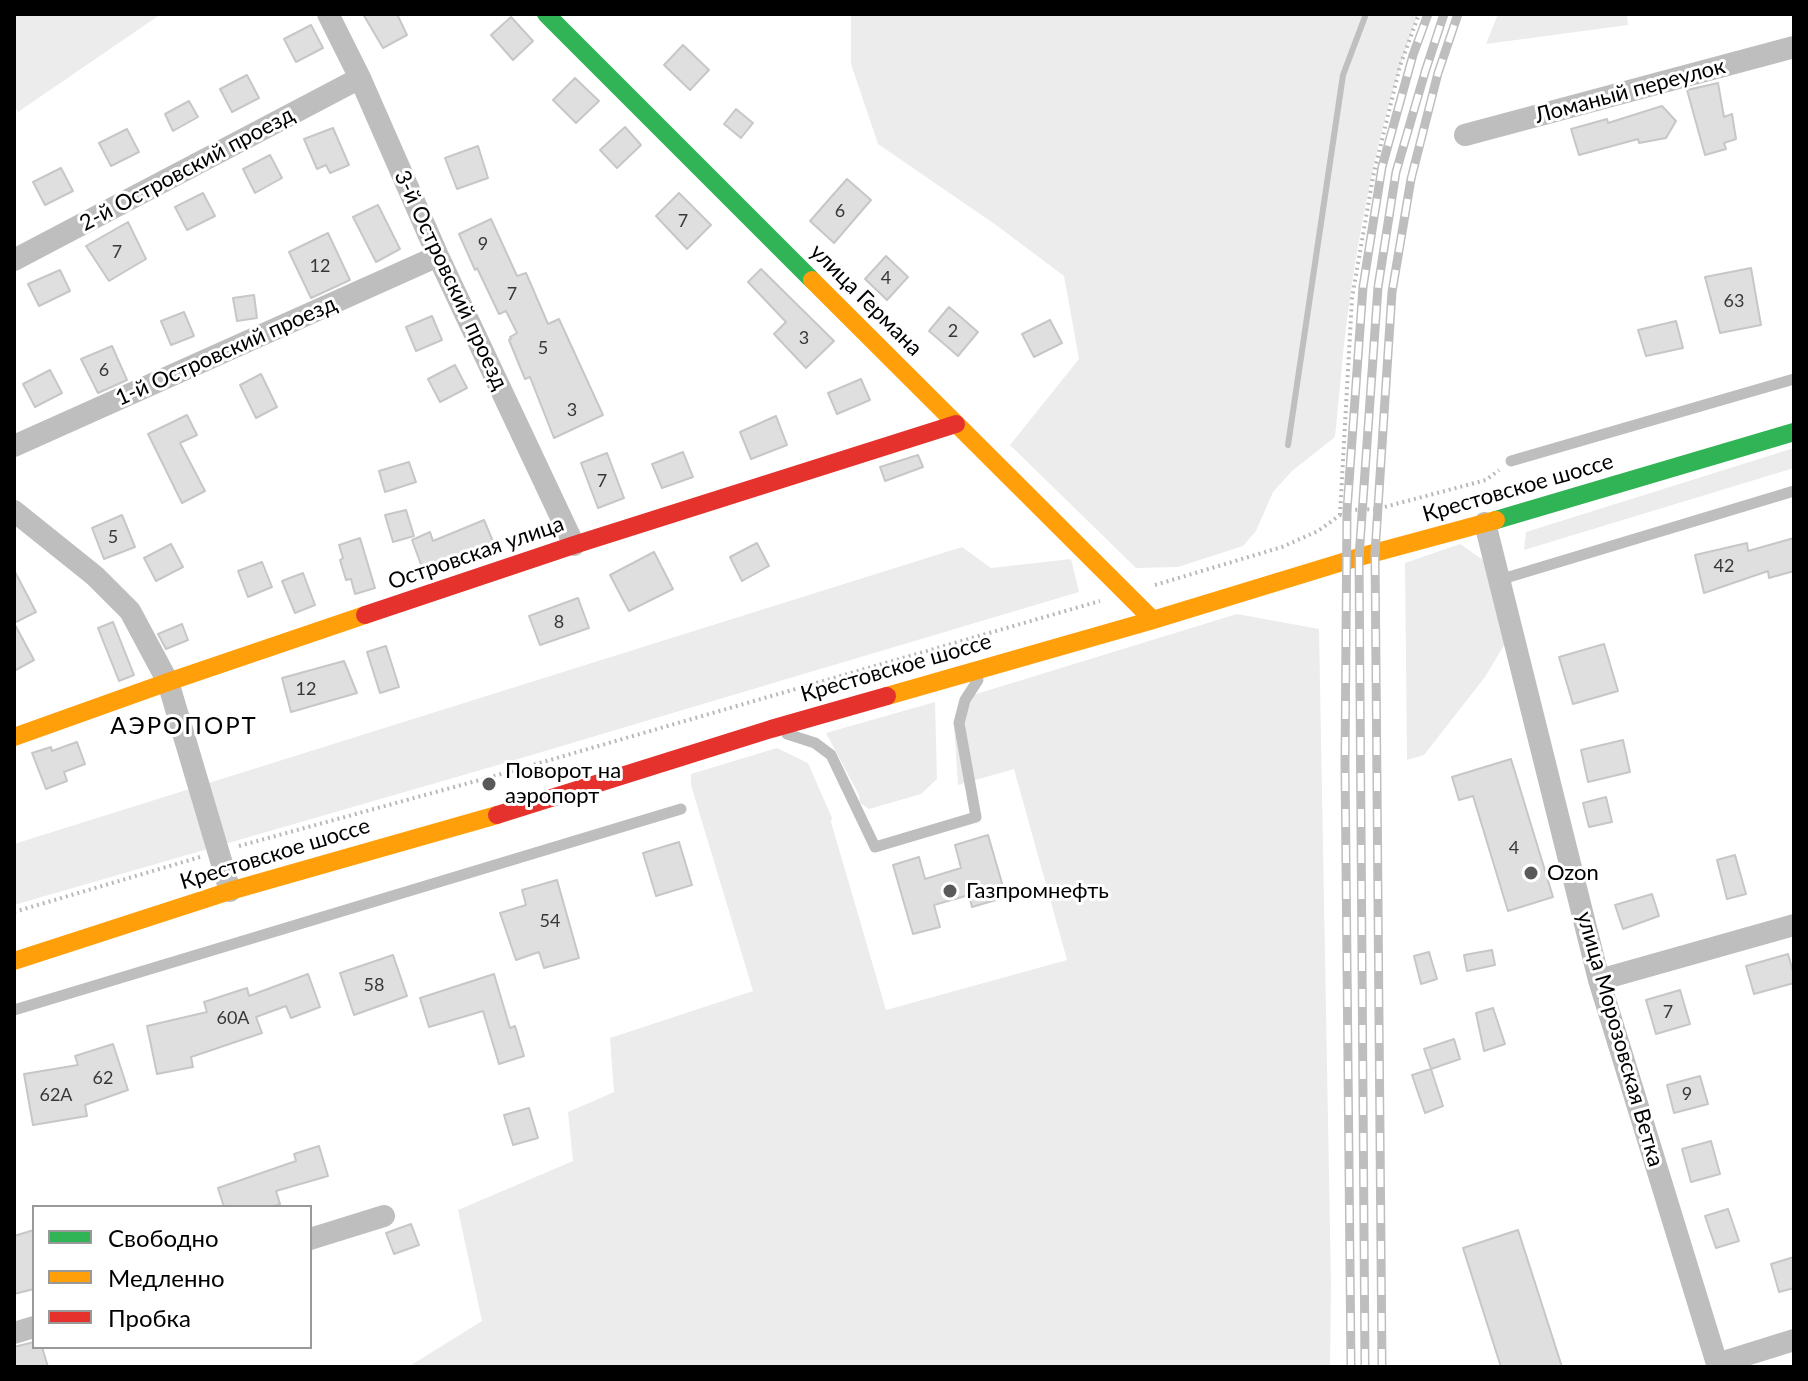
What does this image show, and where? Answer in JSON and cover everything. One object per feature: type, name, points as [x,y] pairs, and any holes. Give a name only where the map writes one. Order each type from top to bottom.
[{"type":"main road","name":"улица Германа","points":[[546,14],[1153,620]]},
{"type":"main road","name":"Островская улица","points":[[14,737],[574,545],[956,424]]},
{"type":"main road","name":"Крестовское шоссе","points":[[14,961],[230,891],[503,813],[771,729],[1794,432]]},
{"type":"street","name":"3-й Островский проезд","points":[[328,14],[574,545]]},
{"type":"street","name":"Ломаный переулок","points":[[1465,135],[1794,47]]},
{"type":"street","name":"2-й Островский проезд","points":[[14,260],[360,78]]},
{"type":"street","name":"1-й Островский проезд","points":[[14,446],[438,256]]},
{"type":"street","points":[[14,511],[95,576],[130,611],[168,682],[230,891]]},
{"type":"street","name":"улица Морозовская Ветка","points":[[1485,523],[1599,980],[1717,1365]]},
{"type":"street","points":[[1599,980],[1794,925]]},
{"type":"street","points":[[312,1238],[384,1216]]},
{"type":"street","points":[[1717,1365],[1794,1340]]},
{"type":"lane","points":[[1511,461],[1794,379]]},
{"type":"lane","points":[[1499,580],[1794,491]]},
{"type":"lane","points":[[771,729],[815,743],[831,755],[875,847],[976,817],[959,723],[965,700],[976,681],[996,664]]},
{"type":"lane","points":[[14,1010],[681,809]]},
{"type":"path","points":[[1340,515],[1352,298],[1373,177],[1400,66],[1419,14]]},
{"type":"path","points":[[14,912],[1127,594],[1282,547],[1318,531],[1347,510],[1377,509],[1486,480],[1511,461]]},
{"type":"shaded area","points":[[14,14],[161,14],[18,112],[14,105]]},
{"type":"shaded area","points":[[851,14],[1418,14],[1385,119],[1369,190],[1348,315],[1335,437],[1292,471],[1273,492],[1256,531],[1243,546],[1178,567],[1136,568],[1010,445],[1079,359],[1064,276],[878,144],[851,64]]},
{"type":"shaded area","points":[[1498,14],[1627,14],[1628,25],[1486,44]]},
{"type":"shaded area","points":[[1794,448],[1794,468],[1524,550],[1526,532]]},
{"type":"shaded area","points":[[1460,544],[1489,564],[1507,640],[1485,677],[1424,755],[1407,760],[1405,563]]},
{"type":"shaded area","points":[[962,547],[991,568],[1071,559],[1079,592],[14,905],[14,844]]},
{"type":"shaded area","points":[[1237,614],[1319,629],[1330,1367],[408,1367],[482,1321],[458,1210],[573,1161],[568,1112],[614,1092],[610,1038],[753,991],[691,785],[691,774],[777,748],[808,763],[832,818],[886,1010],[1067,960],[1014,769],[958,785],[954,722],[960,699]]},
{"type":"shaded area","points":[[935,702],[937,779],[921,794],[869,809],[860,803],[859,795],[826,733]]},
{"type":"building","points":[[363,14],[397,14],[407,35],[383,48]]},
{"type":"building","points":[[511,17],[533,41],[513,60],[491,35]]},
{"type":"building","points":[[311,25],[323,48],[296,62],[284,39]]},
{"type":"building","points":[[683,45],[709,70],[690,90],[664,65]]},
{"type":"building","points":[[247,75],[259,98],[232,112],[220,89]]},
{"type":"building","points":[[575,78],[599,101],[576,123],[553,100]]},
{"type":"building","points":[[1718,83],[1724,117],[1732,114],[1736,139],[1724,143],[1726,149],[1705,155],[1687,90]]},
{"type":"building","points":[[189,101],[198,117],[173,131],[165,114]]},
{"type":"building","points":[[1662,106],[1676,121],[1666,138],[1639,143],[1638,139],[1579,155],[1571,129],[1607,119],[1608,123]]},
{"type":"building","points":[[736,109],[753,123],[741,138],[724,124]]},
{"type":"building","points":[[625,127],[641,145],[617,168],[600,150]]},
{"type":"building","points":[[333,128],[349,165],[330,173],[326,165],[317,169],[304,139]]},
{"type":"building","points":[[127,129],[139,152],[111,166],[99,143]]},
{"type":"building","points":[[478,146],[488,178],[457,189],[445,158]]},
{"type":"building","points":[[270,155],[282,178],[255,193],[243,169]]},
{"type":"building","points":[[61,168],[73,191],[45,205],[33,182]]},
{"type":"building","points":[[847,179],[871,200],[834,243],[810,221]]},
{"type":"building","points":[[203,193],[215,216],[187,230],[175,207]]},
{"type":"building","points":[[679,193],[711,225],[687,249],[656,216]]},
{"type":"building","points":[[378,205],[400,249],[376,262],[353,217]]},
{"type":"building","points":[[491,219],[517,276],[526,273],[548,324],[559,319],[603,415],[554,438],[530,377],[525,379],[509,340],[517,333],[506,311],[499,314],[459,234]]},
{"type":"building","points":[[128,222],[146,259],[109,281],[86,246]]},
{"type":"building","points":[[328,233],[350,280],[311,298],[289,252]]},
{"type":"building","points":[[886,256],[908,277],[887,300],[865,279]]},
{"type":"building","points":[[1751,268],[1761,325],[1720,333],[1705,277]]},
{"type":"building","points":[[761,269],[834,341],[806,368],[774,334],[786,322],[748,282]]},
{"type":"building","points":[[60,270],[70,291],[39,306],[28,284]]},
{"type":"building","points":[[254,295],[257,318],[237,321],[233,298]]},
{"type":"building","points":[[949,307],[978,332],[958,356],[929,331]]},
{"type":"building","points":[[184,312],[194,336],[171,345],[161,321]]},
{"type":"building","points":[[432,316],[442,340],[416,351],[406,327]]},
{"type":"building","points":[[1050,320],[1062,343],[1034,357],[1022,334]]},
{"type":"building","points":[[1676,321],[1683,348],[1646,356],[1638,330]]},
{"type":"building","points":[[112,346],[127,380],[98,393],[81,359]]},
{"type":"building","points":[[455,365],[467,388],[440,402],[428,379]]},
{"type":"building","points":[[50,370],[62,393],[35,407],[23,384]]},
{"type":"building","points":[[261,374],[277,407],[256,418],[240,385]]},
{"type":"building","points":[[861,379],[870,400],[837,414],[828,393]]},
{"type":"building","points":[[187,415],[197,435],[180,443],[205,491],[182,503],[148,434]]},
{"type":"building","points":[[776,416],[787,445],[751,459],[740,432]]},
{"type":"building","points":[[683,452],[693,477],[662,488],[652,464]]},
{"type":"building","points":[[607,453],[624,498],[598,508],[581,463]]},
{"type":"building","points":[[918,455],[923,467],[885,481],[880,467]]},
{"type":"building","points":[[409,462],[416,482],[385,492],[379,471]]},
{"type":"building","points":[[406,510],[414,536],[393,542],[385,515]]},
{"type":"building","points":[[122,515],[135,547],[104,559],[92,528]]},
{"type":"building","points":[[484,520],[494,544],[423,570],[412,540],[430,532],[433,541]]},
{"type":"building","points":[[360,538],[375,588],[355,594],[351,579],[346,580],[339,545]]},
{"type":"building","points":[[1794,538],[1794,571],[1769,578],[1768,571],[1704,593],[1695,555],[1747,543],[1748,551]]},
{"type":"building","points":[[757,543],[769,566],[742,581],[730,557]]},
{"type":"building","points":[[171,544],[183,567],[156,581],[144,558]]},
{"type":"building","points":[[654,552],[673,589],[629,611],[610,575]]},
{"type":"building","points":[[262,562],[272,587],[248,597],[238,571]]},
{"type":"building","points":[[14,570],[36,612],[14,623]]},
{"type":"building","points":[[303,573],[315,605],[295,613],[282,581]]},
{"type":"building","points":[[578,598],[589,628],[540,645],[529,616]]},
{"type":"building","points":[[113,622],[134,675],[119,681],[98,628]]},
{"type":"building","points":[[14,623],[34,660],[14,671]]},
{"type":"building","points":[[182,624],[188,640],[166,649],[158,634]]},
{"type":"building","points":[[1604,644],[1618,691],[1573,704],[1559,657]]},
{"type":"building","points":[[386,646],[399,687],[380,693],[367,652]]},
{"type":"building","points":[[344,661],[357,693],[291,712],[282,678]]},
{"type":"building","points":[[1623,740],[1630,772],[1588,782],[1581,750]]},
{"type":"building","points":[[77,742],[85,764],[64,772],[67,781],[46,789],[32,753],[51,747],[52,751]]},
{"type":"building","points":[[1511,759],[1553,897],[1508,911],[1473,796],[1459,800],[1452,777]]},
{"type":"building","points":[[1606,797],[1612,822],[1589,827],[1583,803]]},
{"type":"building","points":[[988,835],[1006,897],[972,907],[969,895],[934,905],[940,927],[913,934],[893,865],[919,857],[925,879],[961,868],[955,845]]},
{"type":"building","points":[[679,842],[692,885],[656,896],[643,853]]},
{"type":"building","points":[[1735,855],[1746,894],[1727,899],[1717,860]]},
{"type":"building","points":[[557,880],[579,958],[544,968],[539,952],[516,960],[500,913],[526,905],[522,890]]},
{"type":"building","points":[[1652,894],[1659,916],[1623,929],[1615,905]]},
{"type":"building","points":[[1492,950],[1495,965],[1467,971],[1464,955]]},
{"type":"building","points":[[1429,952],[1437,979],[1421,984],[1414,956]]},
{"type":"building","points":[[1788,954],[1794,983],[1754,994],[1746,966]]},
{"type":"building","points":[[393,955],[407,996],[354,1015],[340,973]]},
{"type":"building","points":[[308,974],[320,1007],[291,1018],[286,1006],[256,1017],[262,1033],[191,1057],[193,1067],[157,1074],[147,1026],[207,1012],[204,1002],[247,988],[249,996]]},
{"type":"building","points":[[494,974],[510,1028],[515,1026],[524,1056],[499,1064],[483,1011],[429,1027],[420,998]]},
{"type":"building","points":[[1680,990],[1690,1024],[1656,1034],[1646,1000]]},
{"type":"building","points":[[1493,1008],[1505,1044],[1484,1051],[1476,1013]]},
{"type":"building","points":[[1454,1039],[1460,1059],[1431,1069],[1424,1049]]},
{"type":"building","points":[[113,1044],[128,1090],[85,1105],[87,1116],[33,1125],[24,1074],[78,1065],[75,1056]]},
{"type":"building","points":[[1431,1069],[1443,1106],[1425,1113],[1412,1075]]},
{"type":"building","points":[[1700,1076],[1708,1104],[1674,1113],[1667,1085]]},
{"type":"building","points":[[529,1108],[538,1138],[513,1145],[504,1115]]},
{"type":"building","points":[[1711,1141],[1720,1174],[1691,1182],[1682,1149]]},
{"type":"building","points":[[319,1146],[328,1176],[276,1191],[280,1204],[277,1205],[223,1205],[218,1188],[296,1161],[294,1154]]},
{"type":"building","points":[[1728,1209],[1739,1241],[1716,1248],[1705,1216]]},
{"type":"building","points":[[411,1224],[419,1245],[394,1254],[386,1233]]},
{"type":"building","points":[[1518,1230],[1562,1367],[1501,1367],[1463,1248]]},
{"type":"building","points":[[32,1231],[32,1290],[14,1294],[14,1236]]},
{"type":"building","points":[[1794,1257],[1794,1288],[1779,1292],[1771,1264]]},
{"type":"building","points":[[32,1342],[32,1349],[43,1349],[48,1367],[14,1367],[14,1347]]},
{"type":"waterway","points":[[1288,445],[1343,75],[1366,14]]},
{"type":"railway","points":[[1351,1367],[1345,763],[1347,510],[1363,287],[1382,167],[1413,55],[1428,14]]},
{"type":"railway","points":[[1365,1367],[1359,557],[1378,287],[1396,172],[1444,14]]},
{"type":"railway","points":[[1382,1367],[1375,553],[1392,292],[1411,179],[1438,73],[1458,14]]},
{"type":"traffic: fast","points":[[546,14],[812,280]]},
{"type":"traffic: fast","points":[[1496,520],[1794,432]]},
{"type":"traffic: slow","points":[[812,280],[1153,620]]},
{"type":"traffic: slow","points":[[887,696],[1359,557],[1496,520]]},
{"type":"traffic: slow","points":[[14,737],[365,615]]},
{"type":"traffic: slow","points":[[14,961],[230,891],[497,815]]},
{"type":"traffic: jam","points":[[365,615],[956,424]]},
{"type":"traffic: jam","points":[[497,815],[887,696]]},
{"type":"place","name":"Поворот на аэропорт","points":[[489,784]]},
{"type":"place","name":"Ozon","points":[[1531,873]]},
{"type":"place","name":"Газпромнефть","points":[[950,891]]},
{"type":"district","name":"АЭРОПОРТ","points":[[184,726]]}]
